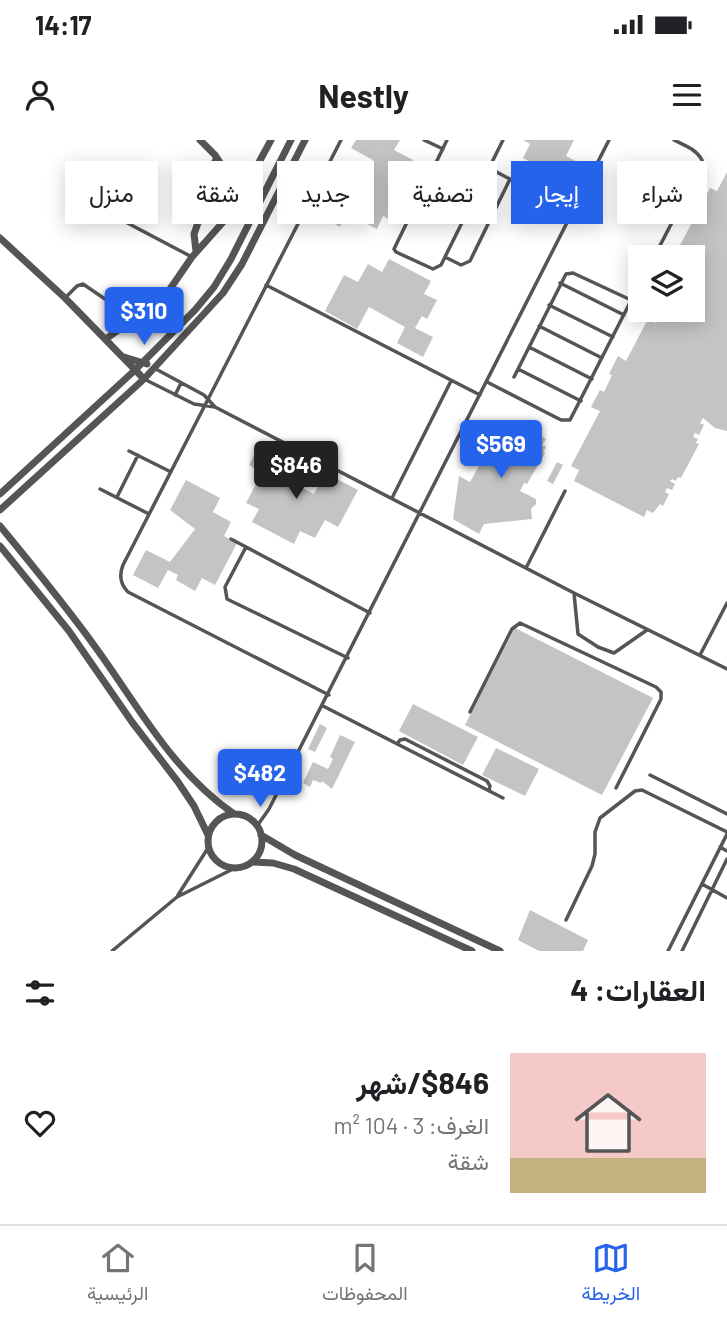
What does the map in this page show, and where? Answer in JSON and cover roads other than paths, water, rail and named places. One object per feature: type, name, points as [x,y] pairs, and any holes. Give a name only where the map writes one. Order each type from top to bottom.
[{"type":"street","points":[[200,140],[219,161]]},
{"type":"street","points":[[260,161],[271,140]]},
{"type":"street","points":[[0,494],[144,362],[214,287],[291,140]]},
{"type":"street","points":[[0,510],[144,379],[223,293],[242,264],[305,140]]},
{"type":"street","points":[[194,254],[194,234],[205,204],[209,172],[217,158]]},
{"type":"street","points":[[106,339],[164,295],[194,254],[222,224]]},
{"type":"street","points":[[0,239],[65,298],[144,379]]},
{"type":"street","points":[[124,357],[144,362],[154,368]]},
{"type":"street","points":[[0,526],[75,619],[178,765],[199,787],[234,814],[245,816],[257,826],[261,835],[259,852],[252,862]]},
{"type":"street","points":[[0,546],[69,631],[132,722],[178,782],[194,806],[208,835],[208,848],[218,863],[235,868],[252,862],[273,863],[294,869],[472,951]]},
{"type":"street","points":[[208,835],[217,820],[234,814]]},
{"type":"street","points":[[261,835],[295,855],[500,951]]},
{"type":"lane","points":[[329,695],[146,601],[124,588],[120,577],[149,514],[341,140]]},
{"type":"lane","points":[[424,140],[443,149]]},
{"type":"lane","points":[[447,140],[394,249],[438,269],[461,224]]},
{"type":"lane","points":[[492,161],[503,140]]},
{"type":"lane","points":[[598,161],[609,140]]},
{"type":"lane","points":[[660,245],[702,168],[701,156],[674,140]]},
{"type":"lane","points":[[445,257],[461,265],[470,261],[510,179],[497,172]]},
{"type":"lane","points":[[131,224],[194,254]]},
{"type":"lane","points":[[257,826],[269,810],[348,658],[566,224]]},
{"type":"lane","points":[[514,377],[566,274],[573,273],[628,299]]},
{"type":"lane","points":[[560,283],[624,315]]},
{"type":"lane","points":[[65,298],[77,286],[83,284],[105,299]]},
{"type":"lane","points":[[266,285],[480,395]]},
{"type":"lane","points":[[550,305],[613,337]]},
{"type":"lane","points":[[486,382],[563,421],[573,417],[628,306]]},
{"type":"lane","points":[[539,326],[602,358]]},
{"type":"lane","points":[[529,347],[592,379]]},
{"type":"lane","points":[[154,368],[208,399],[215,407],[727,669]]},
{"type":"lane","points":[[518,369],[581,401]]},
{"type":"lane","points":[[144,379],[204,407],[215,407]]},
{"type":"lane","points":[[392,498],[452,381]]},
{"type":"lane","points":[[175,394],[181,383]]},
{"type":"lane","points":[[129,451],[171,471]]},
{"type":"lane","points":[[117,497],[138,455]]},
{"type":"lane","points":[[100,489],[149,514]]},
{"type":"lane","points":[[526,568],[565,491]]},
{"type":"lane","points":[[231,539],[370,613]]},
{"type":"lane","points":[[246,547],[225,587],[227,598],[348,658]]},
{"type":"lane","points":[[574,593],[578,634],[598,647],[614,653],[648,629]]},
{"type":"lane","points":[[700,655],[727,603]]},
{"type":"lane","points":[[470,712],[517,623],[526,624],[656,687],[662,694],[660,701],[616,788]]},
{"type":"lane","points":[[592,656],[598,647]]},
{"type":"lane","points":[[323,706],[503,798]]},
{"type":"lane","points":[[397,744],[405,739],[485,780],[489,784],[489,791]]},
{"type":"lane","points":[[650,775],[727,814]]},
{"type":"lane","points":[[566,920],[592,866],[598,822],[608,810],[635,791],[642,790],[727,833],[668,951]]},
{"type":"lane","points":[[720,847],[727,851]]},
{"type":"lane","points":[[177,897],[208,848]]},
{"type":"lane","points":[[682,951],[727,859]]},
{"type":"lane","points":[[112,951],[177,897],[235,868]]},
{"type":"lane","points":[[702,884],[727,898]]}]
